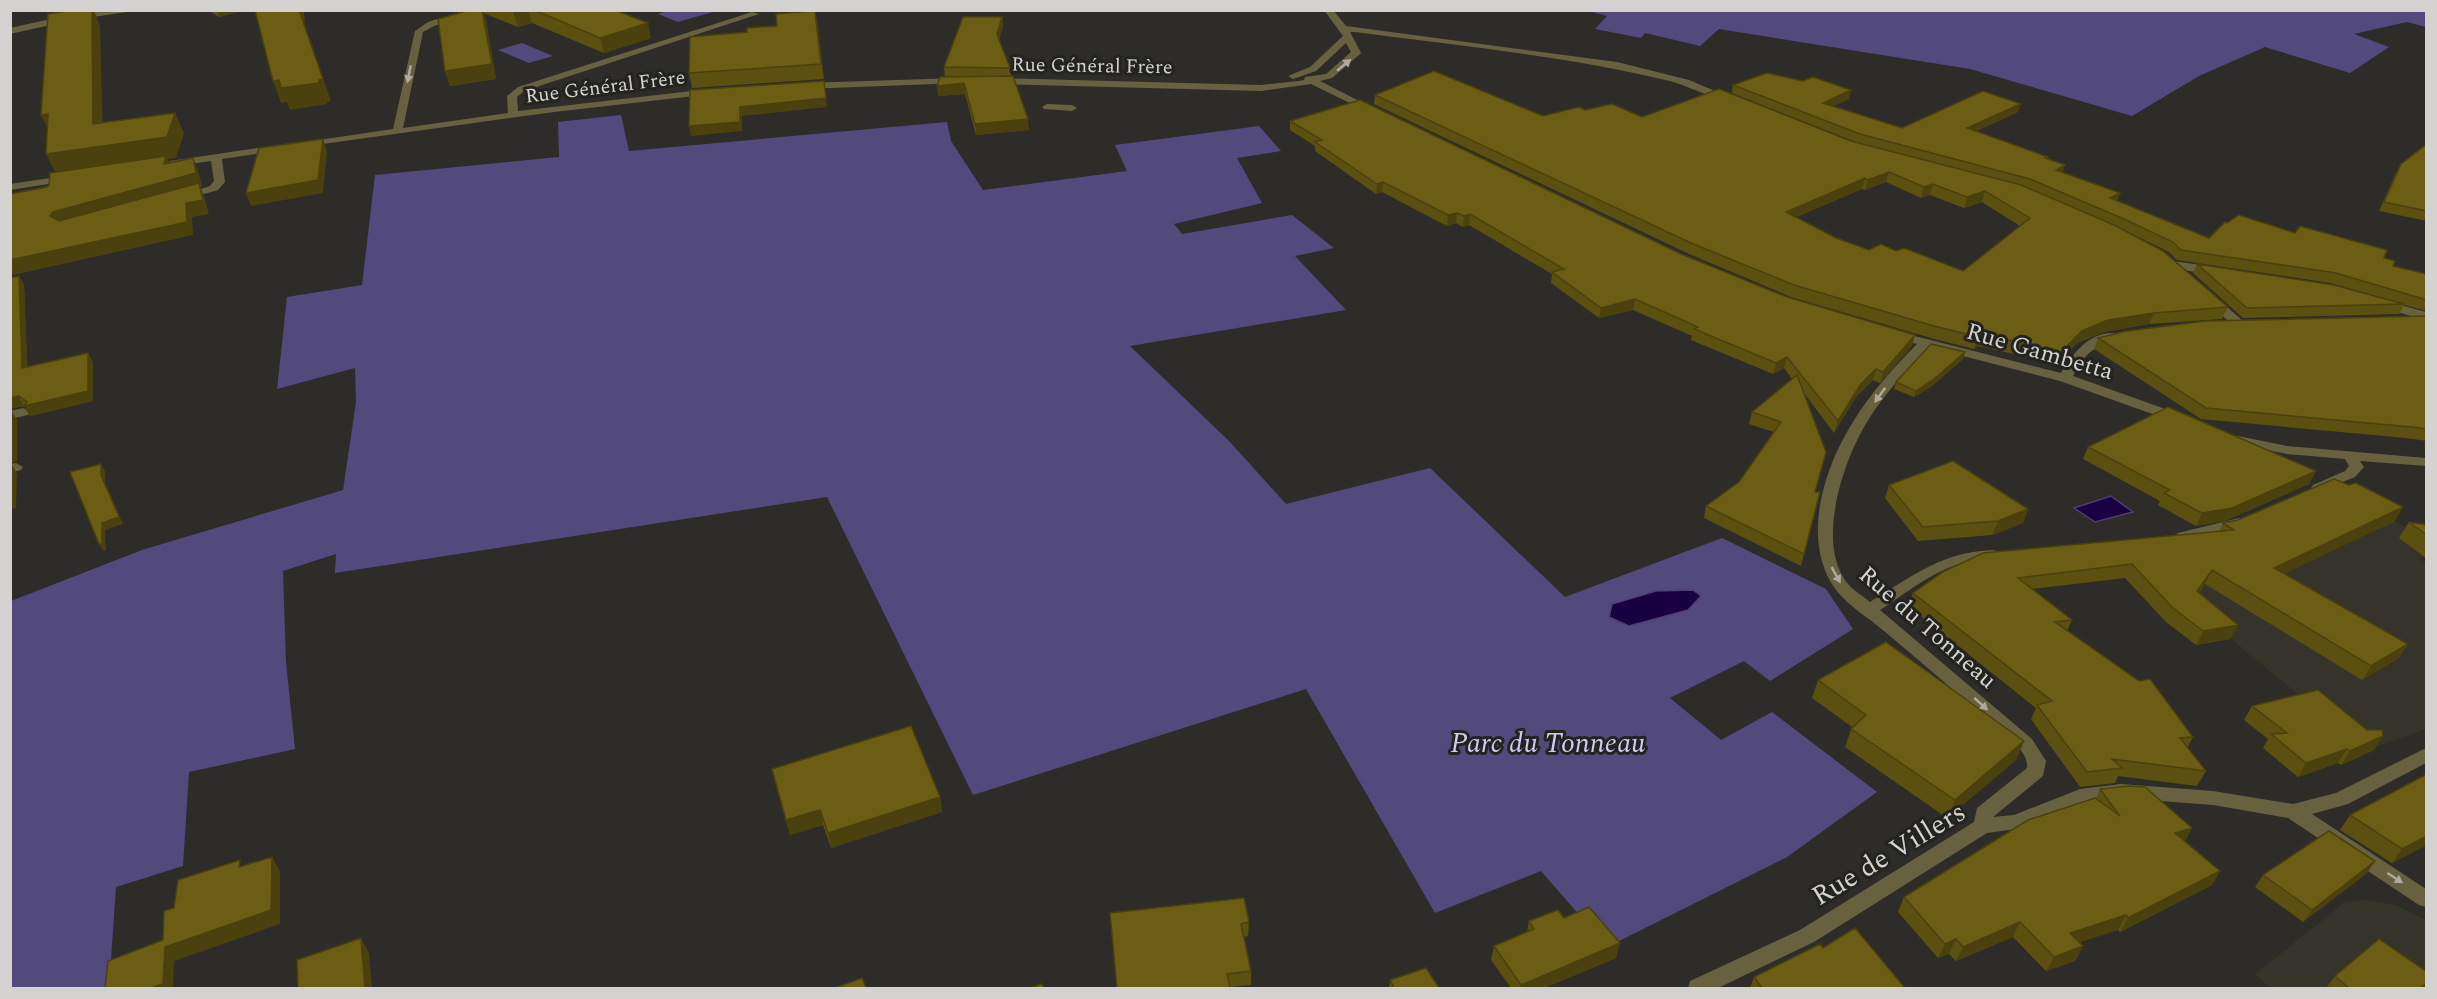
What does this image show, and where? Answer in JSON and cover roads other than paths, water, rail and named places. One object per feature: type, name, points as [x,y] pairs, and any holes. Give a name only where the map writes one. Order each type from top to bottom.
[{"type":"street","points":[[10,31],[80,16],[136,10]]},
{"type":"street","points":[[397,132],[418,31],[431,24],[477,10]]},
{"type":"street","points":[[1312,82],[1337,71],[1356,52],[1346,33],[1328,10]]},
{"type":"street","points":[[513,115],[512,96],[521,89],[755,14]]},
{"type":"street","points":[[1300,75],[1313,69],[1346,33],[1355,29],[1610,64],[1686,82],[1736,102]]},
{"type":"street","points":[[1300,75],[1383,115]]},
{"type":"street","name":"Rue Général Frère","points":[[1208,86],[1300,75]]},
{"type":"street","points":[[795,86],[964,81]]},
{"type":"street","name":"Rue Général Frère","points":[[987,81],[1208,86],[1244,89],[1312,82]]},
{"type":"street","name":"Rue Général Frère","points":[[158,165],[513,115],[718,92]]},
{"type":"street","points":[[1047,107],[1071,108]]},
{"type":"street","points":[[168,201],[207,190],[220,182],[216,157]]},
{"type":"street","points":[[10,187],[78,177]]},
{"type":"street","points":[[2190,279],[2169,261],[2231,273]]},
{"type":"street","points":[[2206,294],[2244,324],[2220,324]]},
{"type":"street","points":[[2373,301],[2427,316]]},
{"type":"street","points":[[2396,322],[2427,320]]},
{"type":"street","name":"Rue Gambetta","points":[[1882,331],[2065,378],[2185,421]]},
{"type":"street","points":[[2065,378],[2083,347],[2092,342],[2134,333]]},
{"type":"street","name":"Rue du Tonneau","points":[[1925,343],[1899,369],[1854,432],[1830,498],[1826,549],[1829,563],[1843,588],[1975,698],[2026,744],[2037,761],[2036,771],[1984,813],[1983,826]]},
{"type":"street","points":[[2223,435],[2287,450],[2427,462]]},
{"type":"street","points":[[2307,493],[2350,474],[2357,467],[2349,455]]},
{"type":"street","points":[[2164,538],[2230,527],[2252,517]]},
{"type":"street","points":[[1868,610],[1952,561],[2009,554]]},
{"type":"street","name":"Rue de Villers","points":[[1698,988],[1807,936],[1983,826],[2016,822],[2080,796],[2121,791],[2203,797],[2293,811],[2341,799],[2427,755]]},
{"type":"street","points":[[2293,811],[2427,899]]},
{"type":"park label","name":"Parc du Tonneau","points":[[1548,742]]}]
